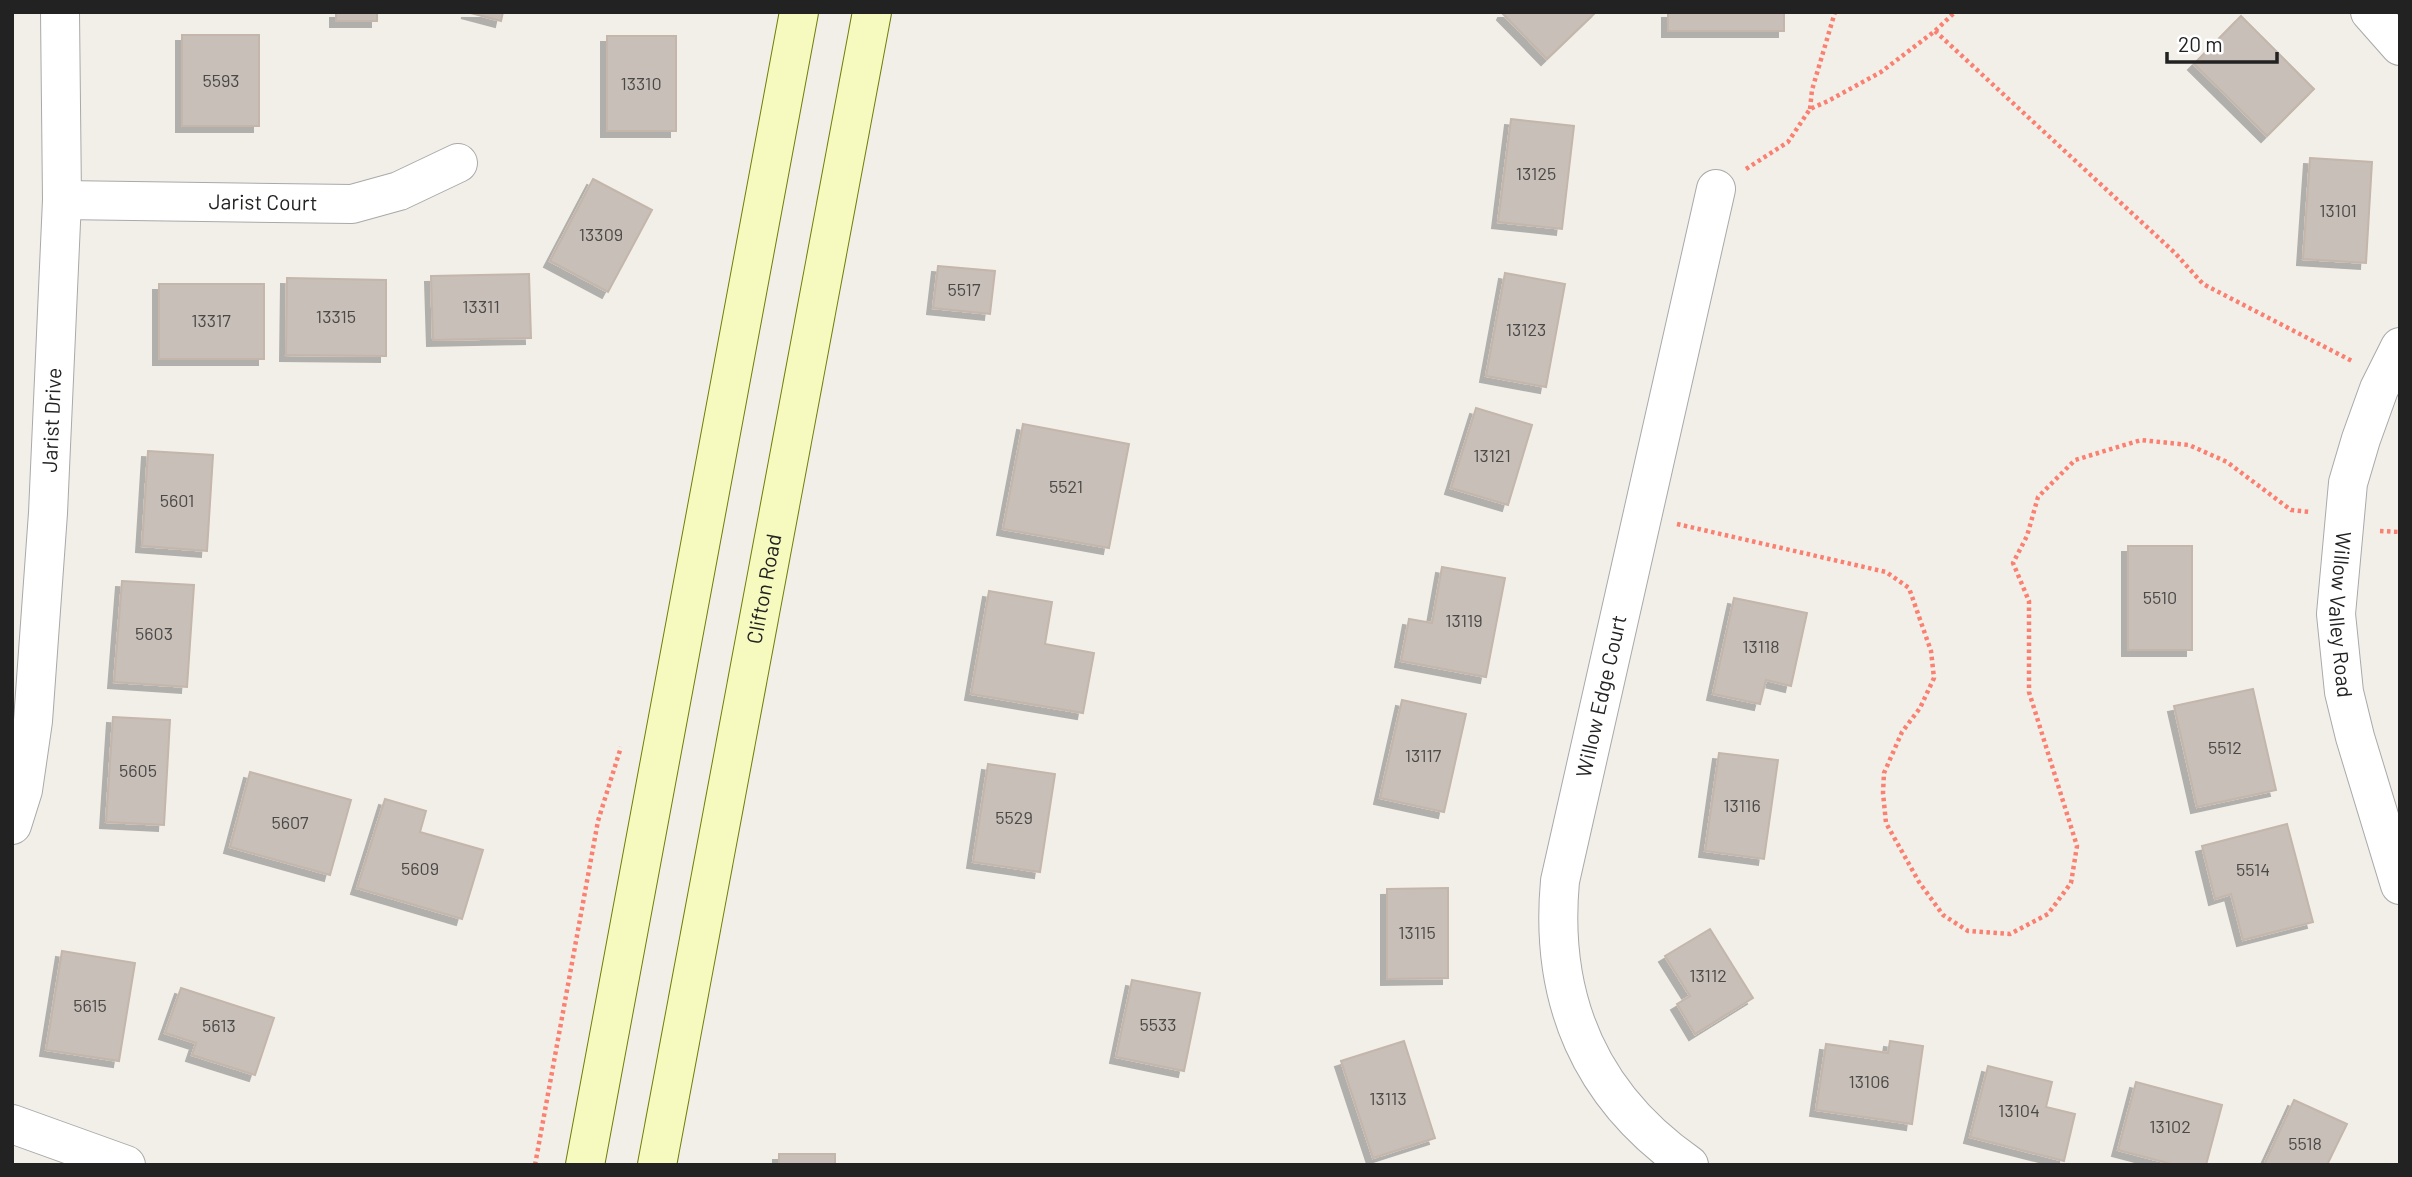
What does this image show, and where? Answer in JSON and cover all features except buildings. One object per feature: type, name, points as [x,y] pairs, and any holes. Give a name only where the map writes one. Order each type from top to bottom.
[{"type":"main road","points":[[585,1165],[799,12]]},
{"type":"main road","name":"Clifton Road","points":[[657,1165],[872,12]]},
{"type":"street","name":"Jarist Drive","points":[[12,825],[23,790],[33,721],[26,626],[48,513],[62,200],[60,12]]},
{"type":"street","points":[[2370,12],[2400,46]]},
{"type":"street","name":"Jarist Court","points":[[62,200],[352,204],[399,191],[458,163]]},
{"type":"street","name":"Willow Edge Court","points":[[1689,1165],[1662,1146],[1625,1109],[1598,1071],[1575,1024],[1563,979],[1558,953],[1557,907],[1560,881],[1716,189]]},
{"type":"street","name":"Willow Valley Road","points":[[2392,362],[2357,450],[2348,483],[2336,614],[2344,692],[2400,885]]},
{"type":"street","points":[[12,1125],[126,1165]]},
{"type":"path","points":[[1716,189],[1788,142],[1810,109],[1812,90],[1835,12]]},
{"type":"path","points":[[1810,109],[1881,72],[1935,31],[1955,12]]},
{"type":"path","points":[[1935,31],[2175,253],[2203,284],[2392,362]]},
{"type":"path","points":[[1642,514],[1722,536],[1886,572],[1909,588],[1931,651],[1934,678],[1920,708],[1902,732],[1884,773],[1886,822],[1919,882],[1942,915],[1968,931],[2010,934],[2048,914],[2071,883],[2077,846],[2029,692],[2029,601],[2013,563],[2027,536],[2038,497],[2075,460],[2141,440],[2189,445],[2227,462],[2291,510],[2345,515]]}]
